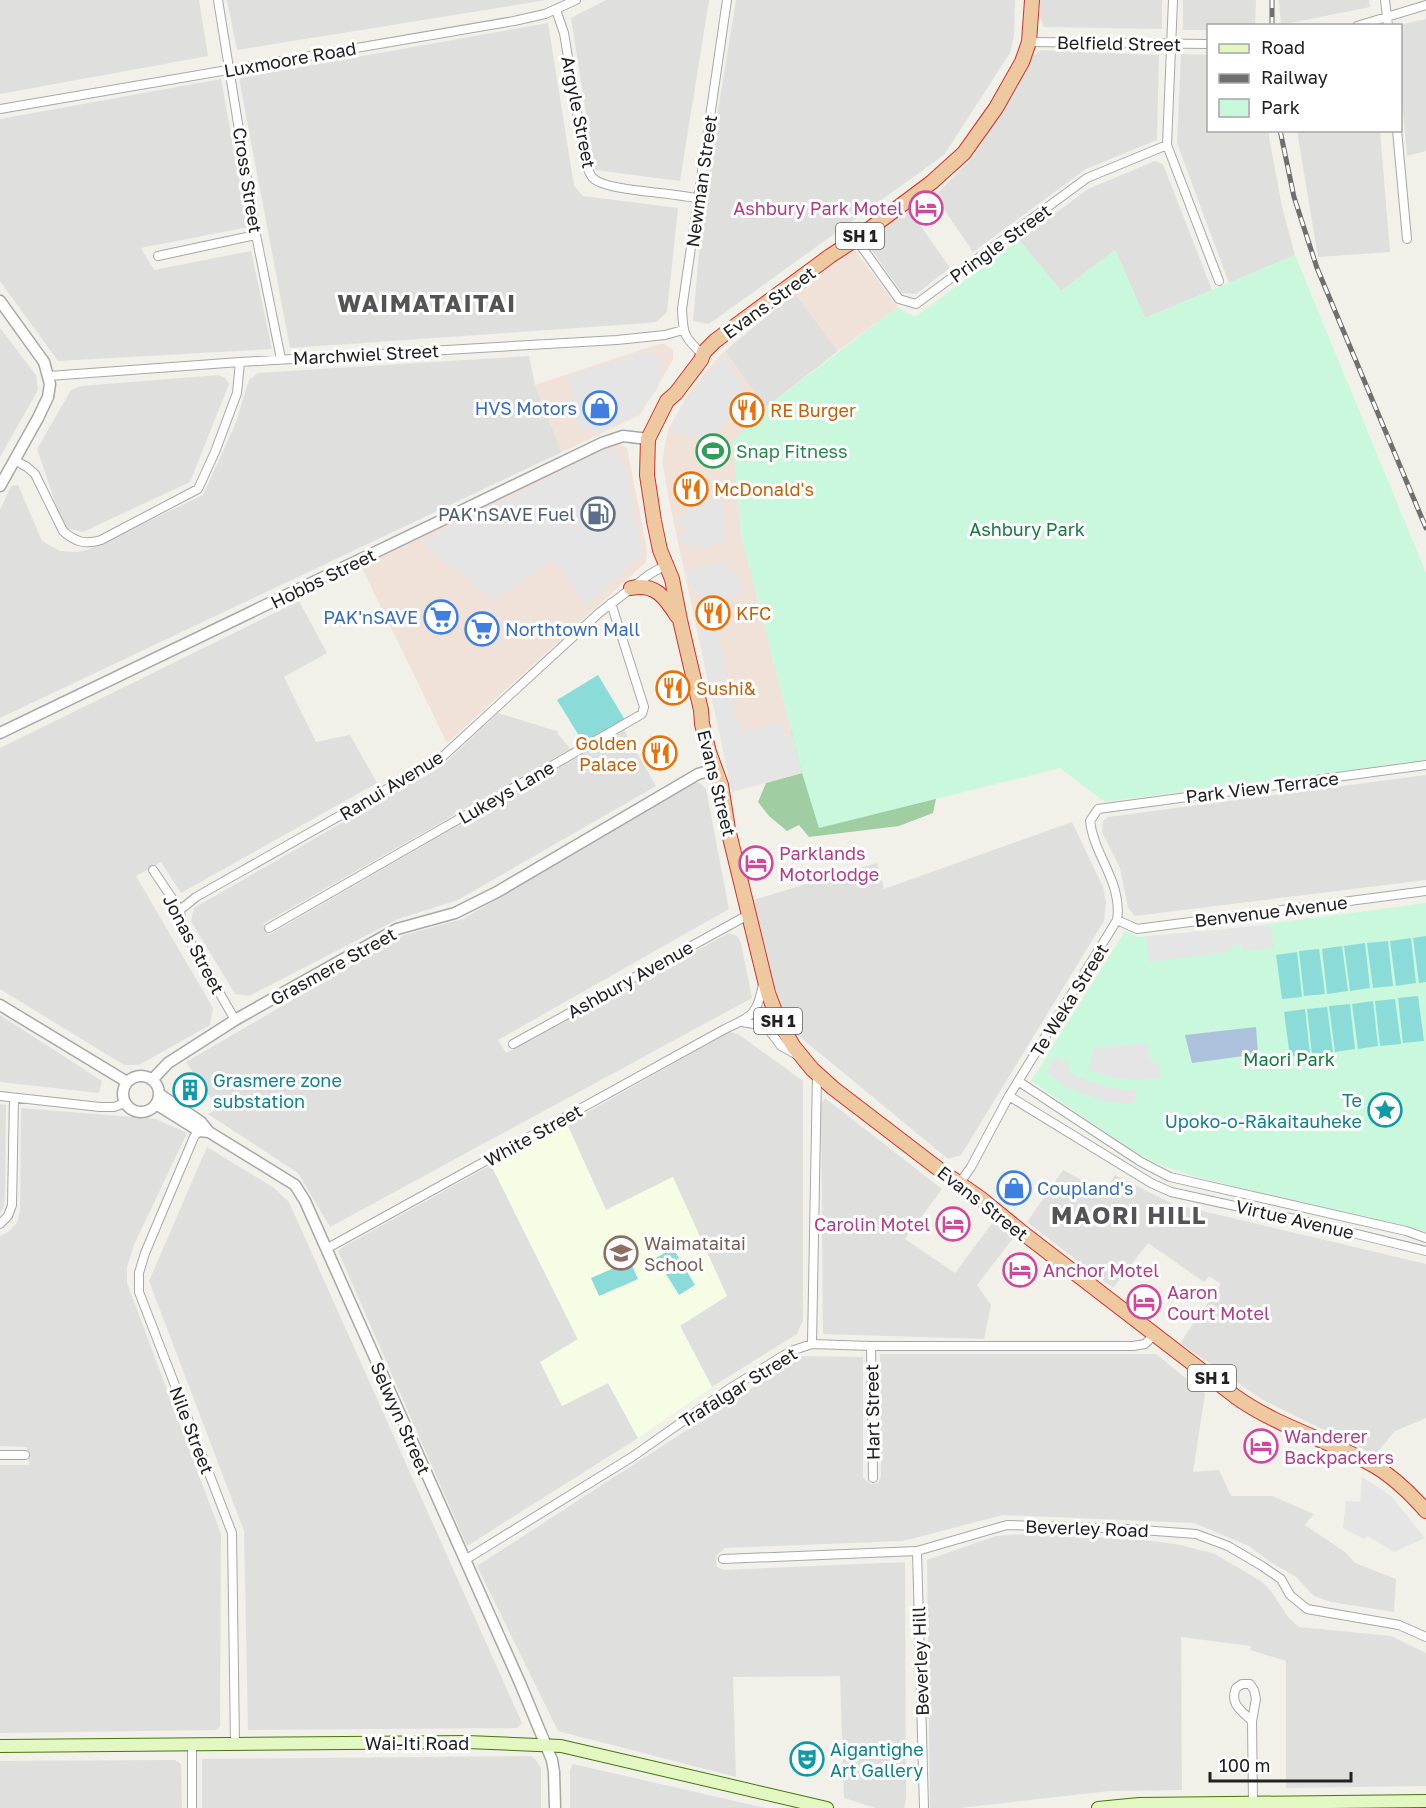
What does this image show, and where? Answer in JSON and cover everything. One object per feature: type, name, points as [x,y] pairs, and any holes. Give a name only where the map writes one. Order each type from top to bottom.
[{"type":"highway","name":"Evans Street","points":[[1032,0],[1029,42],[1025,54],[1012,82],[964,153],[932,182],[732,327],[704,352],[676,393],[667,401],[648,439],[646,465],[654,521],[674,588],[701,710],[702,724],[721,785],[728,829],[764,978],[786,1036],[817,1074],[959,1184],[980,1197],[1154,1335],[1260,1413],[1359,1458],[1386,1473],[1426,1511]]},
{"type":"highway","points":[[631,588],[640,586],[655,589],[668,602],[680,620]]},
{"type":"main road","name":"Wai-Iti Road","points":[[0,1746],[506,1742],[545,1744],[568,1747],[827,1808]]},
{"type":"main road","points":[[1098,1808],[1139,1804],[1340,1805],[1426,1801]]},
{"type":"street","name":"Cross Street","points":[[218,0],[256,235],[282,359]]},
{"type":"street","name":"Luxmoore Road","points":[[0,109],[514,21],[556,10],[576,0]]},
{"type":"street","name":"Newman Street","points":[[683,330],[682,309],[727,0]]},
{"type":"street","points":[[1173,0],[1173,44],[1167,146],[1219,281]]},
{"type":"street","points":[[1386,0],[1387,22]]},
{"type":"street","points":[[1372,24],[1387,22],[1426,5]]},
{"type":"street","name":"Argyle Street","points":[[556,10],[564,33],[585,161],[593,179],[607,186],[686,195],[699,199]]},
{"type":"street","name":"Belfield Street","points":[[1029,42],[1207,44]]},
{"type":"street","points":[[1397,132],[1407,239]]},
{"type":"street","name":"Pringle Street","points":[[856,239],[899,299],[916,304],[1088,178],[1167,146]]},
{"type":"street","points":[[158,256],[256,235]]},
{"type":"street","points":[[0,301],[44,362],[49,376],[48,397],[0,486]]},
{"type":"street","points":[[683,330],[688,341],[703,356]]},
{"type":"street","name":"Marchwiel Street","points":[[49,376],[282,359],[617,340],[659,336],[683,330]]},
{"type":"street","points":[[14,460],[35,474],[63,531],[69,537],[84,543],[101,540],[198,489],[237,393],[240,362]]},
{"type":"street","name":"Hobbs Street","points":[[0,733],[610,440],[624,436],[648,439]]},
{"type":"street","name":"Ranui Avenue","points":[[180,910],[196,897],[440,759],[611,603],[650,574],[666,566]]},
{"type":"street","name":"Lukeys Lane","points":[[269,928],[642,714],[644,707],[611,603]]},
{"type":"street","name":"Park View Terrace","points":[[1118,920],[1119,908],[1115,886],[1091,836],[1090,821],[1098,809],[1426,765]]},
{"type":"street","name":"Grasmere Street","points":[[152,1080],[168,1063],[235,1020],[397,929],[455,913],[497,892],[698,774],[715,769]]},
{"type":"street","name":"Jonas Street","points":[[153,870],[180,910],[182,927],[235,1020]]},
{"type":"street","name":"Benvenue Avenue","points":[[1118,920],[1137,928],[1426,891]]},
{"type":"street","name":"Ashbury Avenue","points":[[513,1044],[748,915]]},
{"type":"street","name":"Te Weka Street","points":[[959,1184],[971,1167],[1018,1081],[1118,920]]},
{"type":"street","name":"White Street","points":[[326,1249],[741,1022],[758,1007],[764,978]]},
{"type":"street","points":[[0,1005],[127,1082]]},
{"type":"street","points":[[741,1022],[766,1026],[781,1046],[803,1058]]},
{"type":"street","points":[[812,1344],[817,1074]]},
{"type":"street","points":[[142,1076],[152,1080],[157,1099],[146,1111],[134,1111],[125,1103],[123,1092],[127,1082],[131,1078],[142,1076]]},
{"type":"street","name":"Virtue Avenue","points":[[1018,1081],[1141,1162],[1170,1177],[1406,1231],[1426,1238]]},
{"type":"street","points":[[0,1096],[99,1107],[114,1107],[125,1103]]},
{"type":"street","name":"Virtue Avenue","points":[[1009,1096],[1151,1183],[1171,1192],[1294,1218],[1426,1251]]},
{"type":"street","points":[[0,1224],[8,1216],[12,1205],[14,1098]]},
{"type":"street","name":"Selwyn Street","points":[[157,1099],[204,1132],[294,1185],[305,1201],[520,1683],[554,1772],[555,1808]]},
{"type":"street","name":"Nile Street","points":[[204,1132],[195,1137],[145,1253],[139,1273],[139,1292],[232,1533],[235,1744]]},
{"type":"street","name":"Trafalgar Street","points":[[465,1560],[632,1457],[729,1389],[791,1351],[812,1344],[1133,1346],[1145,1344],[1154,1335]]},
{"type":"street","name":"Hart Street","points":[[870,1346],[873,1478]]},
{"type":"street","points":[[0,1455],[25,1455]]},
{"type":"street","name":"Beverley Road","points":[[723,1560],[917,1551],[1006,1525],[1128,1528],[1196,1534],[1228,1546],[1262,1566],[1281,1579],[1290,1595],[1307,1609],[1399,1625],[1426,1637]]},
{"type":"street","name":"Beverley Hill","points":[[917,1551],[924,1808]]},
{"type":"street","points":[[1252,1721],[1253,1803]]},
{"type":"street","points":[[192,1745],[192,1808]]},
{"type":"shaded area","points":[[0,0],[199,0],[208,56],[0,94]]},
{"type":"shaded area","points":[[227,0],[547,0],[237,50]]},
{"type":"shaded area","points":[[606,0],[709,0],[680,181],[595,170],[571,18]]},
{"type":"shaded area","points":[[736,0],[1015,0],[1014,36],[1010,53],[944,155],[709,324],[693,321],[704,197]]},
{"type":"shaded area","points":[[1040,0],[1162,0],[1162,29],[1044,27],[1040,17]]},
{"type":"shaded area","points":[[1183,0],[1256,0],[1255,24],[1207,24],[1207,30],[1183,30]]},
{"type":"shaded area","points":[[1279,0],[1369,0],[1370,7],[1281,24]]},
{"type":"shaded area","points":[[1426,19],[1426,151],[1407,156],[1402,103],[1402,24]]},
{"type":"shaded area","points":[[548,23],[574,186],[583,196],[678,208],[667,312],[656,322],[648,323],[290,348],[239,78]]},
{"type":"shaded area","points":[[1041,50],[1159,55],[1157,140],[1086,169],[973,252],[935,196],[974,156],[1033,56]]},
{"type":"shaded area","points":[[1181,54],[1207,55],[1207,132],[1268,132],[1282,207],[1295,255],[1229,283],[1177,143]]},
{"type":"shaded area","points":[[221,79],[248,227],[141,248],[154,270],[251,251],[272,349],[58,361],[0,281],[0,119]]},
{"type":"shaded area","points":[[1297,132],[1380,132],[1390,252],[1318,257]]},
{"type":"shaded area","points":[[1155,161],[1163,164],[1212,290],[1145,318],[1115,250],[1061,291],[1019,240],[1088,189]]},
{"type":"shaded area","points":[[909,209],[950,268],[916,294],[902,293],[870,248],[871,238]]},
{"type":"shaded area","points":[[854,249],[898,307],[838,351],[795,293]]},
{"type":"shaded area","points":[[795,293],[838,351],[765,408],[725,351]]},
{"type":"shaded area","points":[[0,328],[36,375],[38,390],[0,457]]},
{"type":"shaded area","points":[[664,344],[673,350],[673,360],[640,415],[562,452],[535,385]]},
{"type":"shaded area","points":[[725,351],[765,408],[733,442],[741,534],[802,773],[732,792],[662,461],[668,430],[689,392]]},
{"type":"shaded area","points":[[642,353],[662,358],[658,388],[638,413],[593,435],[590,428],[581,432],[572,414],[566,417],[559,402],[575,398],[567,377]]},
{"type":"shaded area","points":[[725,355],[742,385],[745,398],[743,406],[710,438],[669,431],[684,402]]},
{"type":"shaded area","points":[[529,356],[535,385],[562,452],[0,718],[0,510],[11,486],[18,485],[42,541],[60,551],[78,552],[90,549],[203,495],[235,425],[249,380],[258,373]]},
{"type":"shaded area","points":[[219,375],[229,384],[190,482],[83,532],[64,528],[37,449],[71,390],[81,386]]},
{"type":"shaded area","points":[[613,444],[627,448],[647,549],[646,562],[447,743],[361,566]]},
{"type":"shaded area","points":[[606,449],[617,451],[625,468],[642,555],[587,606],[553,560],[494,602],[458,568],[452,570],[423,542]]},
{"type":"shaded area","points":[[722,499],[725,542],[690,550],[688,543],[680,545],[678,535],[689,533],[687,527],[678,526],[676,519],[686,514],[687,502]]},
{"type":"shaded area","points":[[721,562],[728,563],[730,570],[736,571],[741,590],[739,596],[707,603],[700,601],[698,591],[692,592],[686,570]]},
{"type":"shaded area","points":[[299,601],[327,653],[284,677],[316,742],[350,735],[377,783],[181,893],[161,862],[136,876],[213,1008],[210,1025],[139,1065],[124,1065],[0,989],[0,748]]},
{"type":"shaded area","points":[[716,628],[740,732],[782,723],[785,735],[792,734],[802,773],[732,792],[698,631]]},
{"type":"shaded area","points":[[598,675],[625,720],[584,744],[557,700]]},
{"type":"shaded area","points":[[498,713],[556,731],[570,749],[263,924],[269,935],[624,730],[656,786],[458,900],[398,919],[249,996],[235,994],[191,921],[194,908],[444,764]]},
{"type":"shaded area","points":[[1426,775],[1426,880],[1135,916],[1128,908],[1120,868],[1102,832],[1103,821],[1108,817]]},
{"type":"shaded area","points":[[693,783],[700,783],[706,789],[729,909],[498,1040],[506,1053],[729,933],[737,936],[741,943],[752,998],[330,1227],[298,1173],[208,1114],[218,1109],[186,1062],[404,935],[463,919]]},
{"type":"shaded area","points":[[1072,822],[1103,887],[1106,902],[1104,921],[961,1155],[948,1159],[794,1032],[779,1004],[753,900],[877,863],[884,889]]},
{"type":"shaded area","points":[[1270,925],[1274,948],[1244,950],[1241,945],[1231,945],[1230,952],[1149,962],[1146,936]]},
{"type":"shaded area","points":[[1426,936],[1426,982],[1419,983],[1413,938]]},
{"type":"shaded area","points":[[1411,938],[1416,983],[1396,986],[1390,941]]},
{"type":"shaded area","points":[[1388,941],[1393,986],[1373,988],[1367,943]]},
{"type":"shaded area","points":[[1365,943],[1370,988],[1350,991],[1344,946]]},
{"type":"shaded area","points":[[1342,946],[1348,991],[1327,994],[1322,949]]},
{"type":"shaded area","points":[[1319,949],[1325,994],[1304,996],[1299,951]]},
{"type":"shaded area","points":[[1297,952],[1302,997],[1282,999],[1276,955]]},
{"type":"shaded area","points":[[1418,996],[1424,1041],[1403,1043],[1398,998]]},
{"type":"shaded area","points":[[1395,999],[1401,1044],[1380,1046],[1375,1001]]},
{"type":"shaded area","points":[[1373,1001],[1378,1046],[1358,1049],[1352,1004]]},
{"type":"shaded area","points":[[1350,1004],[1355,1049],[1335,1052],[1329,1006]]},
{"type":"shaded area","points":[[1327,1007],[1333,1052],[1312,1054],[1307,1009]]},
{"type":"shaded area","points":[[1305,1009],[1310,1054],[1290,1057],[1284,1012]]},
{"type":"shaded area","points":[[0,1015],[102,1081],[99,1093],[0,1082]]},
{"type":"shaded area","points":[[1256,1027],[1258,1054],[1192,1063],[1185,1035]]},
{"type":"shaded area","points":[[729,1032],[738,1034],[803,1081],[803,1320],[797,1334],[712,1387],[680,1326],[673,1177],[606,1210],[567,1124]]},
{"type":"shaded area","points":[[1147,1043],[1150,1062],[1158,1061],[1161,1077],[1141,1080],[1114,1078],[1090,1071],[1094,1048]]},
{"type":"shaded area","points":[[1054,1057],[1070,1063],[1069,1072],[1079,1077],[1104,1086],[1135,1090],[1136,1097],[1132,1104],[1112,1102],[1066,1087],[1047,1072]]},
{"type":"shaded area","points":[[825,1098],[942,1189],[905,1239],[955,1273],[993,1222],[1014,1237],[977,1285],[991,1305],[984,1339],[823,1334],[821,1104]]},
{"type":"shaded area","points":[[0,1104],[6,1105],[5,1193],[4,1206],[0,1213]]},
{"type":"shaded area","points":[[21,1108],[156,1119],[187,1133],[134,1245],[127,1267],[127,1283],[221,1534],[220,1726],[217,1730],[0,1733],[0,1465],[29,1465],[27,1447],[0,1446],[0,1236],[17,1223],[20,1211]]},
{"type":"shaded area","name":"Waimataitai School","points":[[567,1124],[606,1210],[673,1177],[727,1296],[680,1326],[712,1387],[638,1438],[608,1383],[562,1406],[540,1362],[578,1339],[491,1165]]},
{"type":"shaded area","points":[[207,1147],[274,1188],[289,1202],[522,1723],[517,1728],[248,1730],[244,1531],[149,1281]]},
{"type":"shaded area","points":[[491,1165],[578,1340],[562,1406],[608,1383],[638,1438],[467,1546],[338,1251]]},
{"type":"shaded area","points":[[1063,1170],[1104,1192],[1115,1175],[1173,1204],[1426,1264],[1426,1418],[1395,1431],[1375,1455],[1263,1400],[1180,1343],[1221,1284],[1209,1276],[1204,1282],[1148,1243],[1113,1288],[1027,1222]]},
{"type":"shaded area","points":[[673,1248],[695,1285],[679,1295],[656,1258]]},
{"type":"shaded area","points":[[630,1261],[638,1279],[599,1296],[591,1278]]},
{"type":"shaded area","points":[[880,1354],[1156,1354],[1205,1394],[1193,1472],[1219,1470],[1231,1496],[1272,1496],[1314,1514],[1305,1525],[1345,1552],[1355,1563],[1396,1579],[1394,1612],[1331,1602],[1314,1596],[1296,1577],[1249,1546],[1194,1523],[1003,1515],[903,1541],[725,1548],[717,1555],[716,1562],[717,1567],[724,1570],[905,1562],[906,1801],[904,1808],[876,1808],[844,1798],[840,1676],[733,1677],[736,1777],[558,1731],[477,1566],[801,1356],[863,1357],[863,1478],[871,1484],[878,1483],[881,1476]]},
{"type":"shaded area","points":[[1362,1477],[1391,1496],[1425,1538],[1394,1552],[1368,1536],[1364,1539],[1343,1528],[1346,1501],[1360,1502]]},
{"type":"shaded area","points":[[1027,1534],[1134,1539],[1176,1544],[1215,1554],[1261,1581],[1271,1591],[1288,1617],[1299,1627],[1391,1636],[1426,1653],[1426,1786],[1286,1788],[1286,1661],[1250,1650],[1251,1646],[1181,1637],[1182,1790],[1109,1791],[960,1808],[930,1808],[927,1560],[996,1536]]},
{"type":"shaded area","points":[[530,1756],[541,1768],[541,1808],[202,1808],[202,1759]]},
{"type":"shaded area","points":[[175,1760],[181,1764],[182,1808],[0,1808],[0,1761]]},
{"type":"shaded area","points":[[573,1764],[765,1808],[570,1808],[570,1770]]},
{"type":"green space","name":"Ashbury Park","points":[[1019,240],[1061,291],[1115,250],[1145,318],[1295,255],[1426,573],[1426,760],[1105,802],[1060,768],[819,828],[802,773],[741,534],[733,441],[765,408],[898,307],[915,317]]},
{"type":"green space","points":[[791,730],[1044,760],[938,789],[933,813],[899,826],[809,837],[799,825],[787,831],[769,816],[758,802],[766,783],[802,773]]},
{"type":"green space","name":"Maori Park","points":[[1426,903],[1426,1232],[1196,1177],[1158,1164],[1133,1151],[1031,1081],[1125,931],[1138,937],[1207,932]]},
{"type":"railway","points":[[1272,0],[1272,24]]},
{"type":"railway","points":[[1280,132],[1294,197],[1317,268],[1426,528]]},
{"type":"place","name":"Ashbury Park Motel","points":[[926,208]]},
{"type":"place","name":"HVS Motors","points":[[600,408]]},
{"type":"place","name":"RE Burger","points":[[747,410]]},
{"type":"place","name":"Snap Fitness","points":[[713,451]]},
{"type":"place","name":"McDonald's","points":[[691,489]]},
{"type":"place","name":"PAK'nSAVE Fuel","points":[[598,514]]},
{"type":"place","name":"KFC","points":[[713,613]]},
{"type":"place","name":"PAK'nSAVE","points":[[441,617]]},
{"type":"place","name":"Northtown Mall","points":[[482,629]]},
{"type":"place","name":"Sushi&","points":[[673,688]]},
{"type":"place","name":"Golden Palace","points":[[660,753]]},
{"type":"place","name":"Parklands Motorlodge","points":[[756,863]]},
{"type":"place","name":"Grasmere zone substation","points":[[190,1090]]},
{"type":"place","name":"Te Upoko-o-Rākaitauheke","points":[[1385,1110]]},
{"type":"place","name":"Coupland's","points":[[1014,1188]]},
{"type":"place","name":"Carolin Motel","points":[[953,1224]]},
{"type":"place","name":"Waimataitai School","points":[[621,1253]]},
{"type":"place","name":"Anchor Motel","points":[[1020,1270]]},
{"type":"place","name":"Aaron Court Motel","points":[[1144,1302]]},
{"type":"place","name":"Wanderer Backpackers","points":[[1261,1446]]},
{"type":"place","name":"Aigantighe Art Gallery","points":[[807,1759]]},
{"type":"district","name":"WAIMATAITAI","points":[[427,302]]},
{"type":"district","name":"MAORI HILL","points":[[1129,1214]]}]
